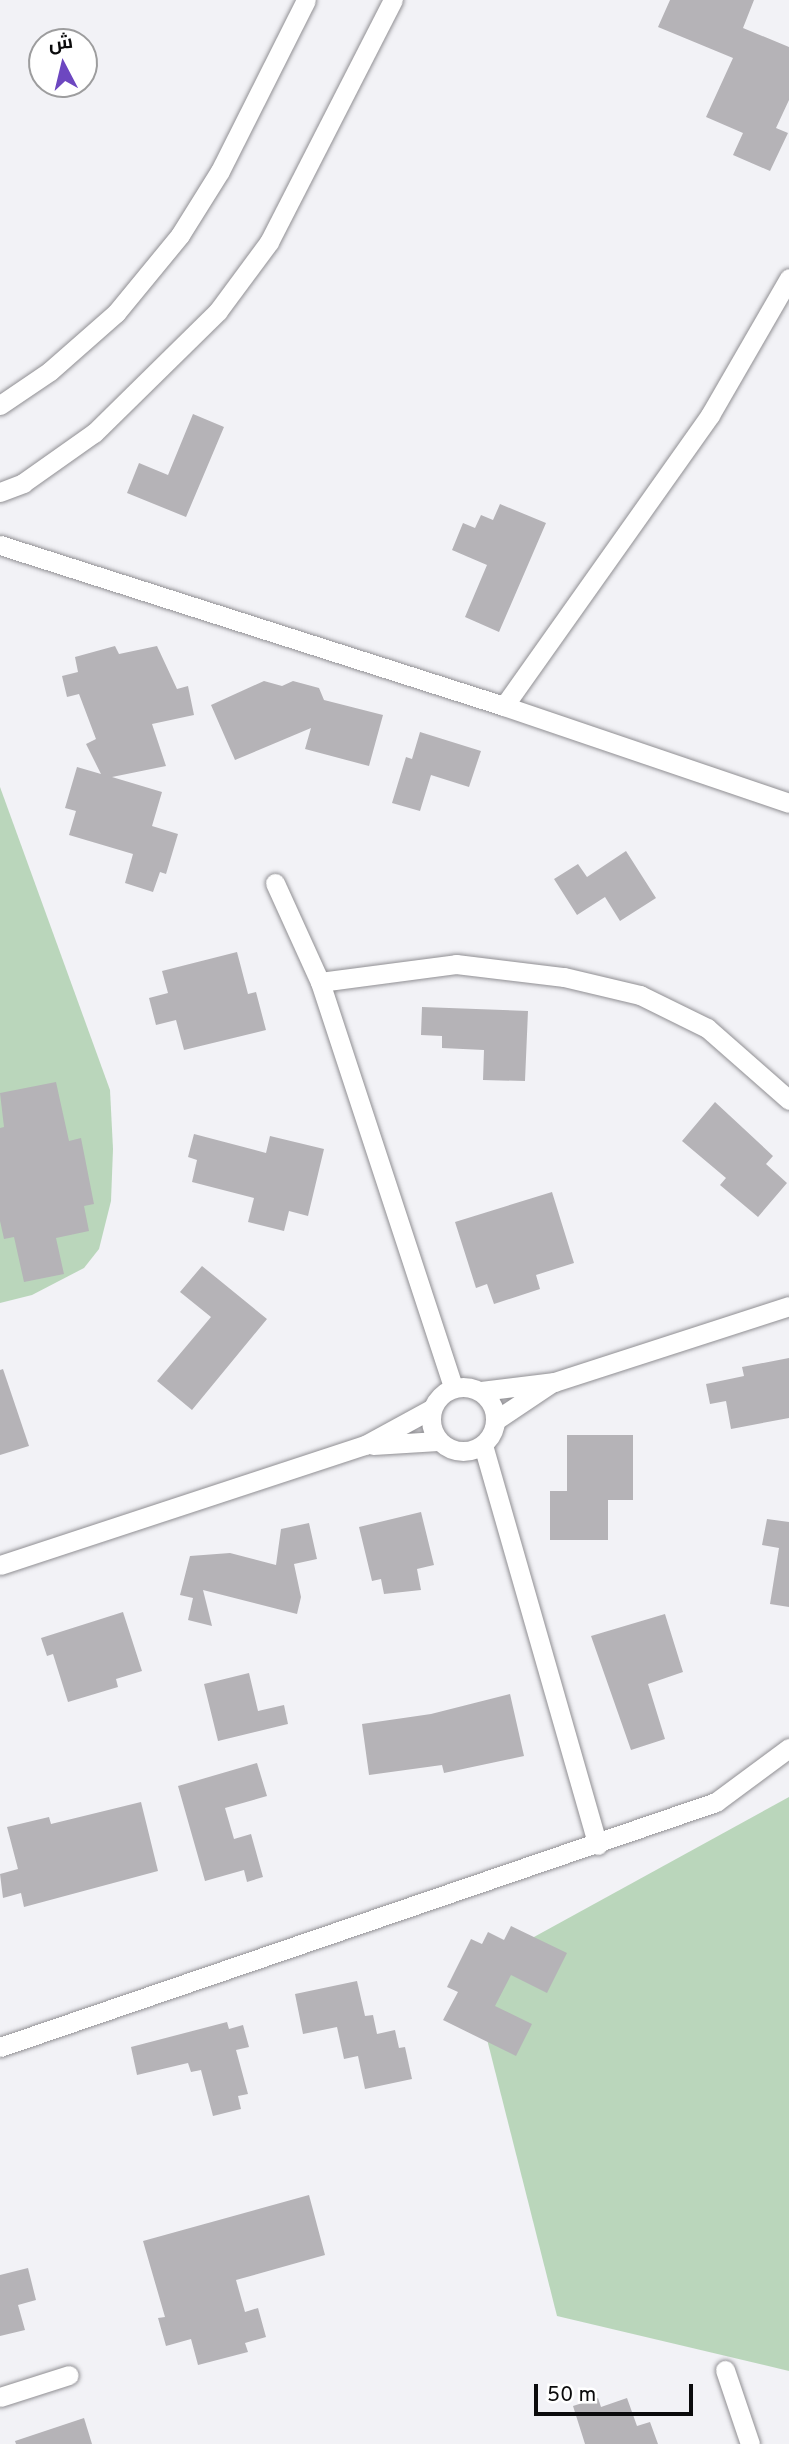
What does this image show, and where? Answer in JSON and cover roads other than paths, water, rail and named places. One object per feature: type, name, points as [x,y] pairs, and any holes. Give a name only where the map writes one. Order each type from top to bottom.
[{"type":"street","points":[[0,405],[50,372],[116,313],[180,235],[233,148],[306,0]]},
{"type":"street","points":[[0,492],[23,483],[94,433],[218,311],[269,242],[393,0]]},
{"type":"street","points":[[504,706],[710,415],[789,278]]},
{"type":"street","points":[[0,545],[504,706],[789,803]]},
{"type":"street","points":[[275,883],[320,982],[453,1387]]},
{"type":"street","points":[[320,982],[456,964],[564,976],[640,995],[707,1028],[789,1100]]},
{"type":"street","points":[[554,1382],[496,1420],[483,1445],[468,1451],[452,1450],[439,1441],[431,1426],[431,1409],[439,1395],[453,1387],[481,1391],[554,1382],[789,1306]]},
{"type":"street","points":[[481,1391],[492,1404],[496,1420]]},
{"type":"street","points":[[0,1564],[365,1445],[431,1409]]},
{"type":"street","points":[[365,1445],[439,1441]]},
{"type":"street","points":[[483,1445],[598,1845]]},
{"type":"street","points":[[0,2047],[598,1845],[716,1802],[789,1748]]},
{"type":"street","points":[[725,2370],[750,2444]]},
{"type":"street","points":[[0,2397],[69,2375]]}]
